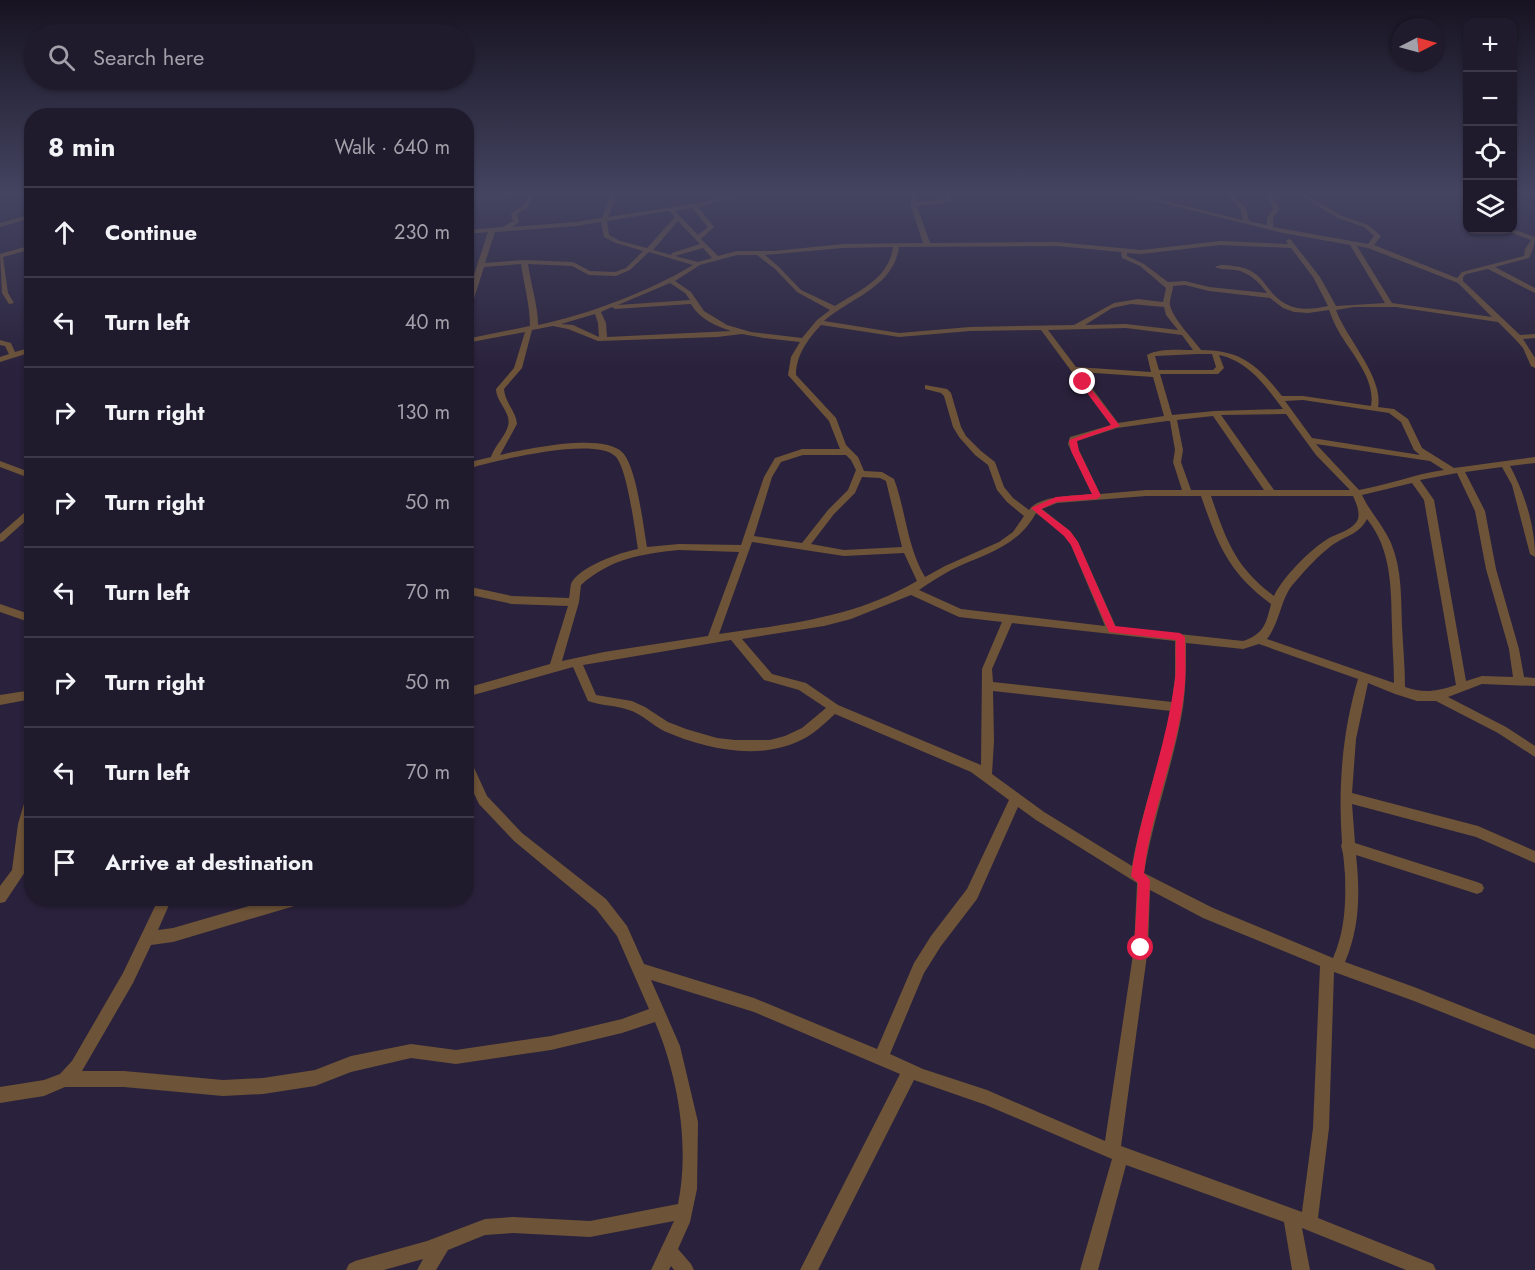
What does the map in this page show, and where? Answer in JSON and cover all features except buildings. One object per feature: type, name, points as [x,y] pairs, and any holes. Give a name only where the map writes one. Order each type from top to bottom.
[{"type":"street","points":[[11,303],[5,293],[0,256],[19,251]]},
{"type":"street","points":[[474,282],[485,251]]},
{"type":"street","points":[[474,267],[524,262],[573,264],[589,273],[621,273],[635,264],[646,251]]},
{"type":"street","points":[[653,251],[698,264]]},
{"type":"street","points":[[670,255],[690,251]]},
{"type":"street","points":[[710,251],[716,258]]},
{"type":"street","points":[[474,339],[551,324],[601,309],[669,280],[698,264],[716,258],[737,253],[785,251]]},
{"type":"street","points":[[804,547],[831,512],[852,490],[859,474],[858,464],[839,440],[833,420],[792,375],[793,358],[805,340],[834,309],[883,277],[894,262],[895,251]]},
{"type":"street","points":[[1124,251],[1124,257],[1138,263],[1167,284],[1171,291],[1166,305],[1170,315],[1200,353]]},
{"type":"street","points":[[1143,251],[1159,251]]},
{"type":"street","points":[[1296,251],[1320,280],[1339,325],[1370,378],[1375,397],[1374,408]]},
{"type":"street","points":[[1358,251],[1389,304]]},
{"type":"street","points":[[1383,251],[1460,282],[1518,337],[1526,347],[1535,366]]},
{"type":"street","points":[[1460,282],[1460,277],[1464,273],[1527,257],[1528,251]]},
{"type":"street","points":[[759,254],[777,268],[799,291],[834,309]]},
{"type":"street","points":[[495,458],[500,443],[513,424],[512,416],[502,401],[500,389],[518,368],[532,328],[533,304],[528,291],[524,262]]},
{"type":"street","points":[[1218,267],[1239,268],[1252,273],[1271,296],[1288,307],[1303,311],[1389,304],[1501,320]]},
{"type":"street","points":[[1489,267],[1535,291]]},
{"type":"street","points":[[669,280],[688,292],[703,314],[741,332]]},
{"type":"street","points":[[1167,284],[1185,283],[1209,289],[1271,296]]},
{"type":"street","points":[[1065,328],[1097,318],[1119,304],[1136,301],[1166,305]]},
{"type":"street","points":[[601,309],[693,302]]},
{"type":"street","points":[[601,309],[603,339]]},
{"type":"street","points":[[820,323],[899,335],[970,329],[1126,327],[1186,333]]},
{"type":"street","points":[[551,324],[570,327],[592,338],[603,339],[741,332],[805,340]]},
{"type":"street","points":[[1044,329],[1116,426]]},
{"type":"street","points":[[1518,337],[1535,336]]},
{"type":"street","points":[[0,342],[8,345],[13,355]]},
{"type":"street","points":[[0,360],[24,352]]},
{"type":"street","points":[[1074,369],[1156,373],[1215,372],[1220,368],[1215,353]]},
{"type":"street","points":[[1186,493],[1177,462],[1179,450],[1171,418],[1151,360],[1153,354],[1227,354],[1249,364],[1289,411],[1309,440],[1357,493],[1362,507],[1382,532],[1395,568],[1400,650],[1399,691]]},
{"type":"street","points":[[928,387],[944,391],[948,396],[957,427],[963,437],[992,464],[1000,488],[1010,500],[1067,533],[1075,544],[1112,629]]},
{"type":"street","points":[[1278,399],[1303,398],[1391,411],[1402,417],[1414,446],[1434,461],[1456,471],[1480,511],[1491,569],[1514,649],[1519,680]]},
{"type":"street","points":[[1097,496],[1075,451],[1073,440],[1116,426],[1171,418],[1215,413],[1289,411]]},
{"type":"street","points":[[1215,413],[1271,492]]},
{"type":"street","points":[[1309,440],[1434,461]]},
{"type":"street","points":[[474,464],[495,458],[572,446],[588,445],[611,449],[619,454],[627,474],[643,552]]},
{"type":"street","points":[[712,638],[749,538],[768,477],[778,460],[802,452],[848,452]]},
{"type":"street","points":[[474,691],[576,662],[847,616],[880,604],[948,568],[1002,544],[1016,534],[1032,512],[1056,500],[1205,492],[1357,493],[1456,471],[1535,460]]},
{"type":"street","points":[[0,464],[24,473]]},
{"type":"street","points":[[1505,465],[1516,485],[1535,554]]},
{"type":"street","points":[[0,472],[10,468]]},
{"type":"street","points":[[859,474],[882,475],[891,479],[902,521],[906,550],[913,569],[923,583]]},
{"type":"street","points":[[1413,479],[1429,500],[1450,614],[1456,664],[1462,687]]},
{"type":"street","points":[[1205,492],[1230,559],[1246,580],[1277,603]]},
{"type":"street","points":[[910,590],[959,613],[1243,645],[1259,640],[1272,624],[1277,603],[1285,585],[1331,540],[1349,533],[1361,522],[1362,507]]},
{"type":"street","points":[[0,539],[24,516]]},
{"type":"street","points":[[749,538],[844,553],[906,550]]},
{"type":"street","points":[[555,667],[574,602],[576,584],[590,570],[629,553],[699,547],[744,549]]},
{"type":"street","points":[[474,592],[512,600],[574,602]]},
{"type":"street","points":[[0,608],[24,616]]},
{"type":"street","points":[[986,777],[988,741],[986,686],[991,655],[1008,619]]},
{"type":"street","points":[[733,635],[768,677],[802,686],[834,708],[975,768],[1016,799],[1141,878],[1208,913],[1331,964],[1535,1042]]},
{"type":"street","points":[[1089,1270],[1117,1153],[1141,948],[1141,845],[1158,787],[1176,707],[1180,684],[1180,637]]},
{"type":"street","points":[[1259,640],[1418,696],[1437,696],[1482,680],[1535,682]]},
{"type":"street","points":[[576,662],[592,698],[627,704],[666,726],[686,734],[724,742],[767,745],[782,742],[801,735],[834,708]]},
{"type":"street","points":[[1309,1223],[1321,1128],[1331,964],[1344,951],[1350,931],[1353,884],[1347,846],[1346,797],[1350,729],[1364,676]]},
{"type":"street","points":[[986,686],[1176,707]]},
{"type":"street","points":[[0,700],[24,696]]},
{"type":"street","points":[[1437,696],[1502,730],[1535,752]]},
{"type":"street","points":[[474,780],[483,800],[518,837],[601,904],[622,931],[673,1046],[690,1122],[689,1189],[682,1222],[660,1270]]},
{"type":"street","points":[[1346,797],[1478,832],[1535,857]]},
{"type":"street","points":[[881,1058],[920,968],[936,941],[972,894],[1016,799]]},
{"type":"street","points":[[0,897],[18,872],[24,824]]},
{"type":"street","points":[[1347,846],[1477,888]]},
{"type":"street","points":[[65,1079],[77,1066],[128,978],[162,906]]},
{"type":"street","points":[[146,939],[184,932],[273,906]]},
{"type":"street","points":[[641,970],[754,1005],[910,1071],[987,1098],[1117,1153],[1291,1216],[1427,1270]]},
{"type":"street","points":[[0,1095],[44,1088],[65,1079],[124,1079],[223,1088],[263,1086],[315,1078],[351,1064],[411,1051],[456,1057],[551,1043],[622,1026],[659,1013]]},
{"type":"street","points":[[809,1270],[910,1071]]},
{"type":"street","points":[[355,1270],[485,1227],[513,1225],[590,1229],[684,1211]]},
{"type":"street","points":[[1291,1216],[1301,1270]]},
{"type":"street","points":[[426,1270],[442,1243]]},
{"type":"street","points":[[669,1251],[685,1270]]},
{"type":"route","points":[[1083,382],[1116,426],[1073,440],[1075,451],[1097,496],[1071,497],[1045,502],[1035,508],[1067,533],[1075,544],[1085,562],[1112,629],[1180,637],[1180,684],[1158,787],[1141,845],[1137,876],[1144,880],[1141,948]]}]
